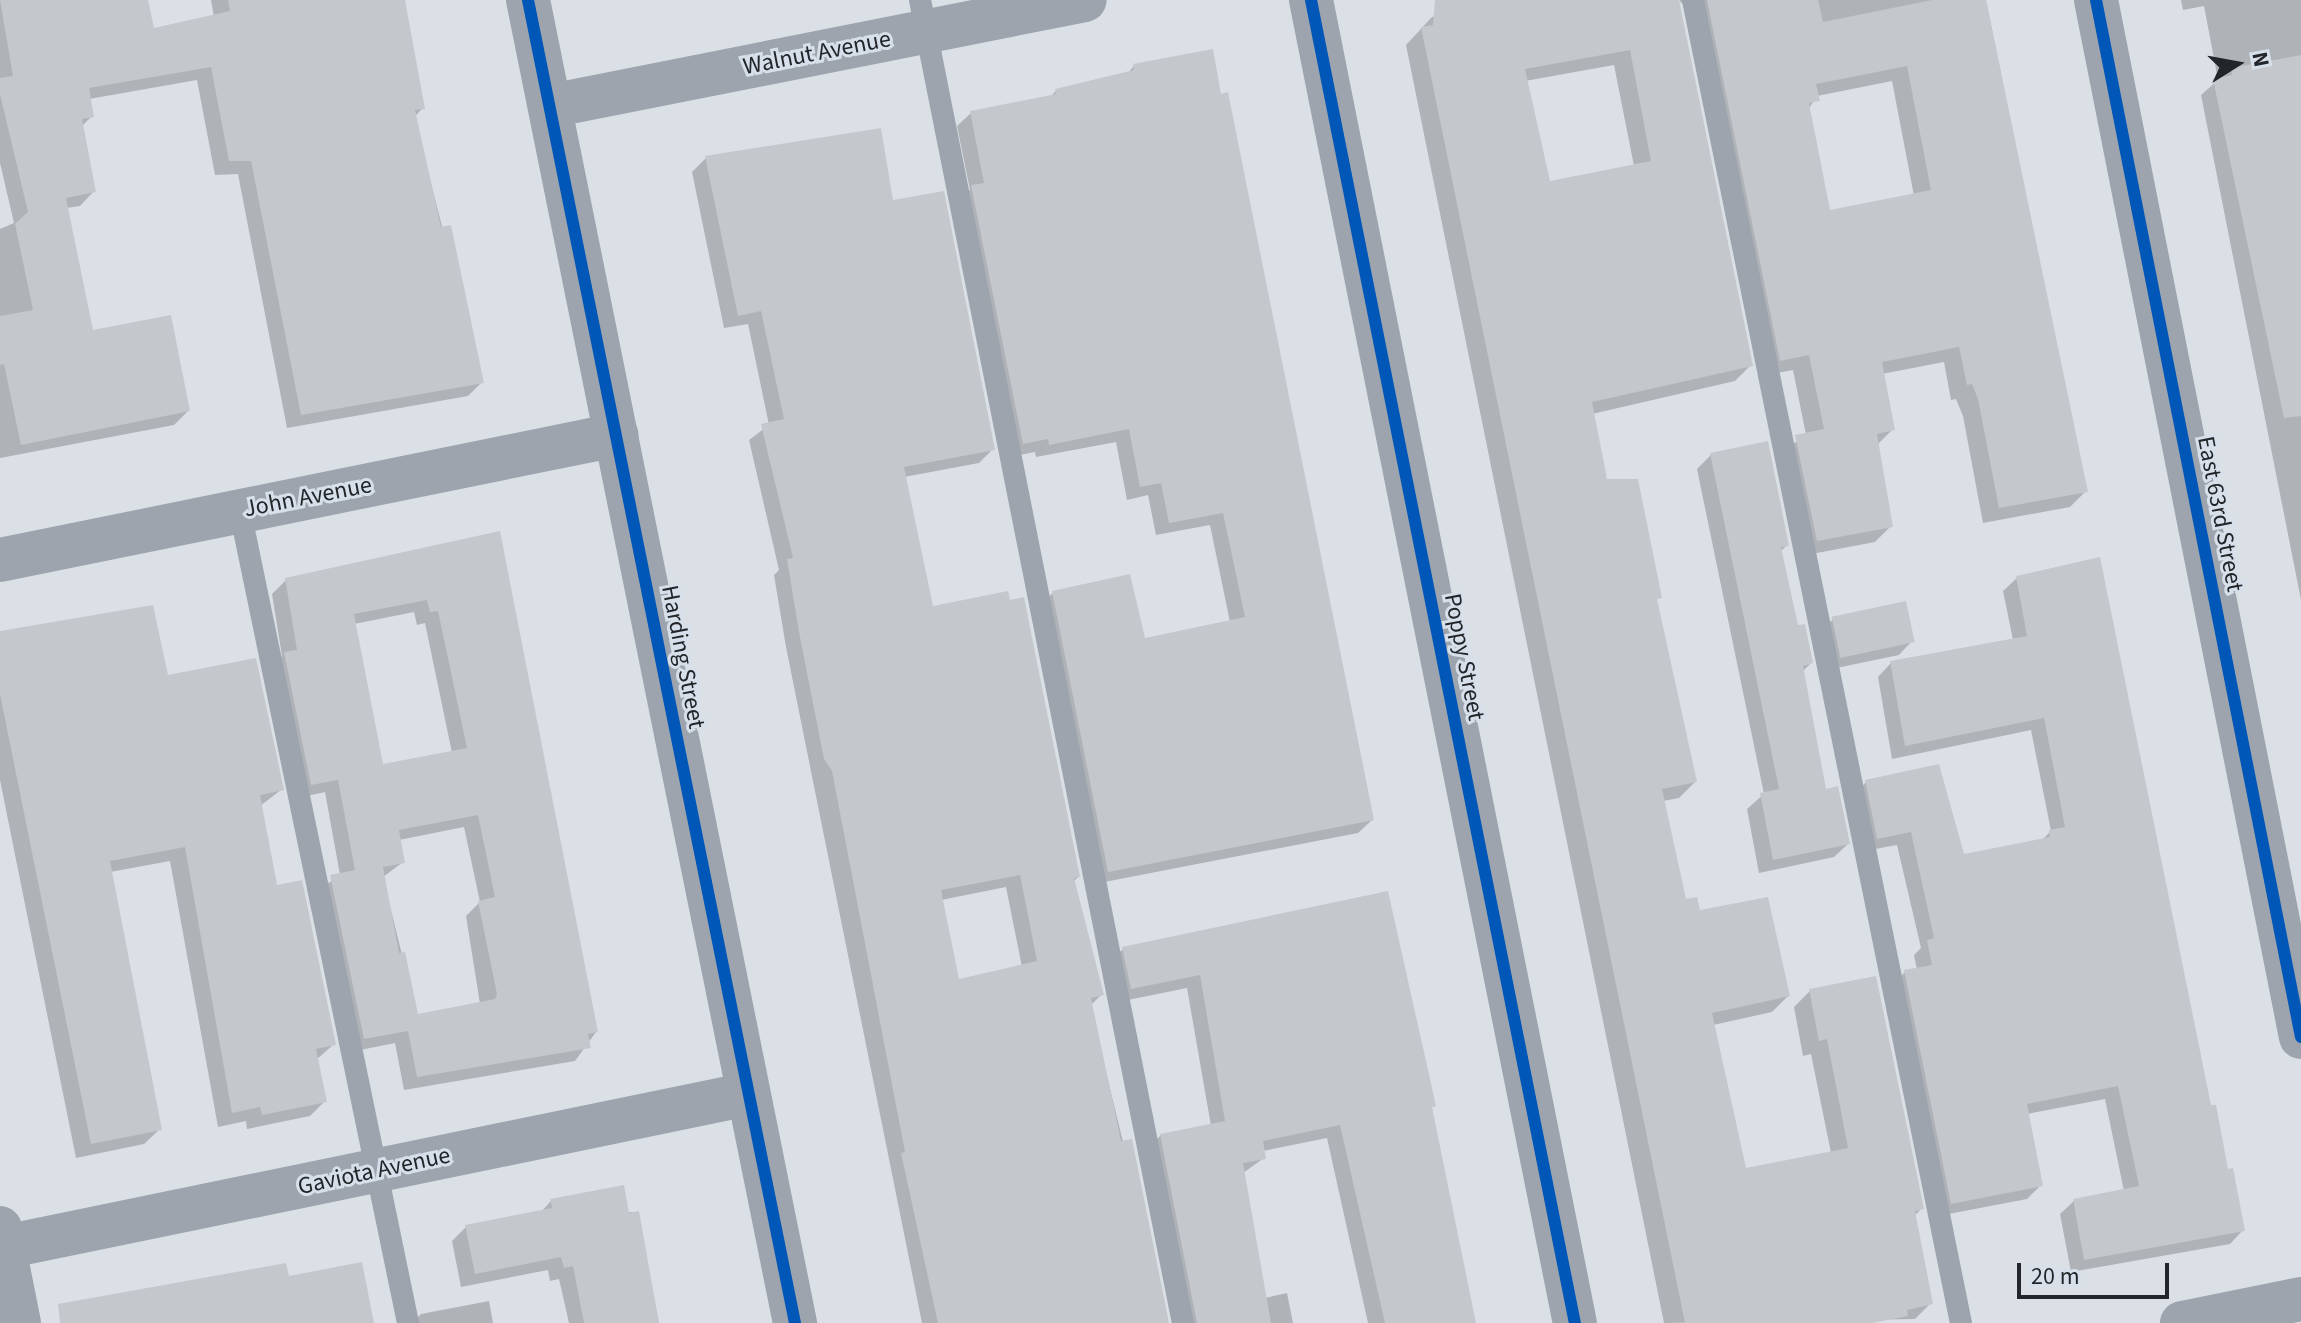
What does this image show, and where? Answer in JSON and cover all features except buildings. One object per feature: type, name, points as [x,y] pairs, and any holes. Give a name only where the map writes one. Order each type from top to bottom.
[{"type":"street","name":"Harding Street","points":[[528,0],[795,1323]]},
{"type":"street","name":"Walnut Avenue","points":[[550,106],[923,16],[1085,0]]},
{"type":"street","name":"Poppy Street","points":[[1311,0],[1575,1323]]},
{"type":"street","name":"East 63rd Street","points":[[2096,0],[2301,1037]]},
{"type":"street","name":"John Avenue","points":[[0,560],[616,435]]},
{"type":"street","name":"Gaviota Avenue","points":[[1,1241],[379,1170],[748,1094]]},
{"type":"street","points":[[1,1241],[19,1323]]},
{"type":"street","points":[[2182,1323],[2301,1299]]},
{"type":"lane","points":[[1693,0],[1961,1323]]},
{"type":"lane","points":[[923,16],[1183,1323]]},
{"type":"lane","points":[[240,511],[379,1170],[408,1323]]},
{"type":"cycle path","points":[[528,0],[795,1323]]},
{"type":"cycle path","points":[[1311,0],[1575,1323]]},
{"type":"cycle path","points":[[2096,0],[2301,1037]]}]
